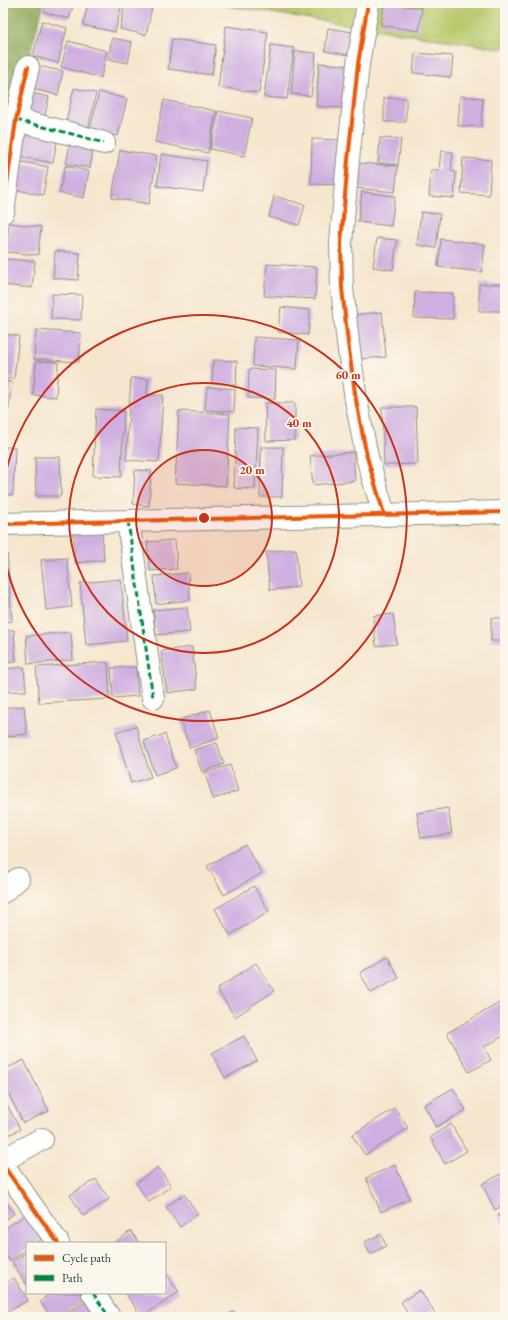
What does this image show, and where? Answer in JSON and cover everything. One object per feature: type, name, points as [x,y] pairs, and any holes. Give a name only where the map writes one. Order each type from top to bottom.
[{"type":"street","points":[[368,3],[358,64],[348,160],[341,243],[342,288],[348,343],[367,457],[384,514]]},
{"type":"street","points":[[3,212],[16,120],[28,67]]},
{"type":"street","points":[[16,120],[104,143]]},
{"type":"street","points":[[3,524],[505,512]]},
{"type":"street","points":[[128,521],[153,698]]},
{"type":"street","points":[[3,1160],[42,1139]]},
{"type":"street","points":[[3,1164],[57,1242]]},
{"type":"street","points":[[93,1294],[109,1317]]},
{"type":"green space","points":[[3,3],[44,3],[4,146],[3,146]]},
{"type":"green space","points":[[208,3],[505,3],[505,38],[503,49]]},
{"type":"building","points":[[46,3],[74,3],[69,19],[44,12]]},
{"type":"building","points":[[88,3],[122,3],[115,32],[83,25]]},
{"type":"building","points":[[125,3],[153,3],[146,35],[120,29]]},
{"type":"building","points":[[384,3],[422,8],[419,31],[381,25]]},
{"type":"building","points":[[437,3],[464,3],[463,8]]},
{"type":"building","points":[[42,21],[67,28],[58,63],[33,56]]},
{"type":"building","points":[[226,26],[268,32],[259,93],[218,87]]},
{"type":"building","points":[[328,28],[358,33],[354,56],[325,51]]},
{"type":"building","points":[[112,38],[132,42],[128,63],[108,59]]},
{"type":"building","points":[[172,39],[216,45],[212,75],[168,69]]},
{"type":"building","points":[[68,41],[107,51],[101,78],[61,67]]},
{"type":"building","points":[[271,45],[294,48],[287,99],[264,97]]},
{"type":"building","points":[[295,51],[316,53],[311,96],[291,94]]},
{"type":"building","points":[[415,53],[453,56],[451,77],[413,73]]},
{"type":"building","points":[[319,63],[354,66],[350,109],[316,106]]},
{"type":"building","points":[[33,65],[63,71],[58,95],[28,88]]},
{"type":"building","points":[[74,88],[96,93],[87,135],[64,130]]},
{"type":"building","points":[[27,92],[49,97],[43,124],[21,120]]},
{"type":"building","points":[[99,92],[127,99],[118,136],[90,130]]},
{"type":"building","points":[[460,96],[483,98],[481,127],[458,126]]},
{"type":"building","points":[[384,98],[406,98],[406,122],[384,122]]},
{"type":"building","points":[[164,100],[216,111],[208,153],[155,142]]},
{"type":"building","points":[[218,111],[252,118],[244,156],[210,149]]},
{"type":"building","points":[[23,127],[58,134],[53,163],[18,156]]},
{"type":"building","points":[[380,138],[401,139],[398,165],[378,163]]},
{"type":"building","points":[[71,139],[94,144],[90,168],[66,164]]},
{"type":"building","points":[[312,139],[341,140],[340,185],[311,184]]},
{"type":"building","points":[[120,150],[157,156],[149,204],[112,198]]},
{"type":"building","points":[[441,151],[453,152],[451,171],[456,172],[454,198],[429,196],[431,170],[439,170]]},
{"type":"building","points":[[161,154],[207,161],[203,192],[157,186]]},
{"type":"building","points":[[463,158],[491,160],[489,195],[461,193]]},
{"type":"building","points":[[17,161],[48,167],[43,195],[12,189]]},
{"type":"building","points":[[357,163],[398,166],[395,192],[355,188]]},
{"type":"building","points":[[65,166],[89,171],[84,198],[59,193]]},
{"type":"building","points":[[362,192],[395,196],[391,226],[358,222]]},
{"type":"building","points":[[274,196],[305,205],[299,225],[269,217]]},
{"type":"building","points":[[421,212],[440,214],[436,248],[417,245]]},
{"type":"building","points":[[9,223],[41,227],[38,255],[6,252]]},
{"type":"building","points":[[377,238],[397,240],[393,270],[373,267]]},
{"type":"building","points":[[441,239],[485,244],[482,272],[438,267]]},
{"type":"building","points":[[55,251],[80,253],[78,280],[53,278]]},
{"type":"building","points":[[4,259],[35,261],[32,288],[3,285]]},
{"type":"building","points":[[267,264],[317,267],[315,299],[264,296]]},
{"type":"building","points":[[479,284],[505,284],[505,311],[479,311]]},
{"type":"building","points":[[415,292],[453,293],[453,319],[414,318]]},
{"type":"building","points":[[52,294],[82,295],[81,320],[51,319]]},
{"type":"building","points":[[281,307],[310,310],[308,335],[278,332]]},
{"type":"building","points":[[382,312],[386,357],[358,359],[354,315]]},
{"type":"building","points":[[36,330],[81,333],[79,362],[34,359]]},
{"type":"building","points":[[3,334],[19,336],[14,379],[3,378]]},
{"type":"building","points":[[254,337],[299,340],[297,369],[253,366]]},
{"type":"building","points":[[213,360],[237,361],[236,385],[212,383]]},
{"type":"building","points":[[36,361],[58,362],[56,397],[33,395]]},
{"type":"building","points":[[249,369],[276,370],[275,399],[248,398]]},
{"type":"building","points":[[131,378],[148,379],[147,395],[163,395],[159,462],[126,460]]},
{"type":"building","points":[[3,381],[12,382],[8,411],[3,411]]},
{"type":"building","points":[[207,387],[235,389],[234,412],[205,410]]},
{"type":"building","points":[[265,403],[295,403],[295,440],[266,441]]},
{"type":"building","points":[[382,407],[416,407],[418,464],[384,465]]},
{"type":"building","points":[[96,409],[124,411],[121,477],[93,476]]},
{"type":"building","points":[[179,411],[230,414],[226,486],[175,483]]},
{"type":"building","points":[[236,427],[258,428],[255,489],[234,488]]},
{"type":"building","points":[[3,447],[15,447],[13,495],[3,495]]},
{"type":"building","points":[[261,447],[283,447],[282,497],[260,497]]},
{"type":"building","points":[[353,452],[355,481],[313,485],[310,456]]},
{"type":"building","points":[[35,457],[60,457],[61,496],[36,496]]},
{"type":"building","points":[[135,470],[151,471],[149,506],[133,504]]},
{"type":"building","points":[[102,531],[104,560],[75,563],[73,533]]},
{"type":"building","points":[[175,540],[177,569],[150,571],[147,542]]},
{"type":"building","points":[[296,549],[299,587],[270,590],[266,552]]},
{"type":"building","points":[[3,553],[7,553],[12,621],[3,622]]},
{"type":"building","points":[[67,558],[72,607],[46,610],[41,560]]},
{"type":"building","points":[[188,573],[190,600],[156,604],[154,576]]},
{"type":"building","points":[[121,579],[127,641],[86,645],[80,583]]},
{"type":"building","points":[[187,607],[190,632],[156,635],[153,610]]},
{"type":"building","points":[[393,614],[397,644],[376,646],[373,616]]},
{"type":"building","points":[[491,618],[505,618],[505,641],[491,641]]},
{"type":"building","points":[[14,630],[16,662],[3,663],[3,631]]},
{"type":"building","points":[[71,632],[73,660],[28,664],[26,636]]},
{"type":"building","points":[[192,647],[197,689],[167,693],[161,651]]},
{"type":"building","points":[[108,662],[110,699],[39,703],[36,667]]},
{"type":"building","points":[[24,667],[26,691],[4,692],[3,669]]},
{"type":"building","points":[[136,667],[138,696],[113,698],[111,668]]},
{"type":"building","points":[[24,706],[27,734],[3,737],[3,708]]},
{"type":"building","points":[[210,710],[219,738],[190,748],[180,720]]},
{"type":"building","points":[[136,726],[151,777],[131,783],[116,732]]},
{"type":"building","points":[[165,734],[176,768],[155,775],[144,741]]},
{"type":"building","points":[[217,743],[224,764],[202,772],[194,750]]},
{"type":"building","points":[[230,765],[238,791],[213,799],[205,773]]},
{"type":"building","points":[[448,808],[452,834],[421,838],[417,813]]},
{"type":"building","points":[[245,844],[262,873],[224,895],[207,866]]},
{"type":"building","points":[[254,886],[269,912],[230,935],[215,909]]},
{"type":"building","points":[[387,957],[399,978],[371,993],[360,973]]},
{"type":"building","points":[[256,963],[274,991],[235,1017],[217,989]]},
{"type":"building","points":[[501,1002],[505,1009],[505,1035],[484,1047],[491,1060],[469,1072],[447,1033]]},
{"type":"building","points":[[244,1036],[257,1061],[225,1078],[212,1053]]},
{"type":"building","points":[[24,1060],[49,1111],[23,1123],[3,1082],[3,1070]]},
{"type":"building","points":[[453,1088],[466,1110],[436,1127],[424,1105]]},
{"type":"building","points":[[5,1101],[20,1129],[3,1138],[3,1102]]},
{"type":"building","points":[[395,1108],[408,1128],[365,1155],[352,1135]]},
{"type":"building","points":[[451,1124],[467,1151],[445,1164],[430,1137]]},
{"type":"building","points":[[395,1165],[410,1199],[381,1212],[366,1178]]},
{"type":"building","points":[[158,1167],[171,1186],[149,1202],[136,1183]]},
{"type":"building","points":[[505,1172],[505,1204],[495,1210],[482,1184]]},
{"type":"building","points":[[96,1179],[109,1199],[83,1216],[70,1195]]},
{"type":"building","points":[[184,1194],[198,1214],[180,1227],[166,1207]]},
{"type":"building","points":[[3,1197],[14,1214],[3,1221]]},
{"type":"building","points":[[505,1212],[505,1229],[498,1215]]},
{"type":"building","points":[[27,1214],[43,1238],[37,1242],[26,1242],[26,1250],[10,1261],[3,1250],[3,1230]]},
{"type":"building","points":[[131,1231],[138,1242],[115,1242]]},
{"type":"building","points":[[381,1234],[386,1246],[370,1254],[364,1242]]},
{"type":"building","points":[[26,1253],[26,1283],[12,1262]]},
{"type":"building","points":[[166,1273],[179,1292],[142,1317],[126,1294],[166,1294]]},
{"type":"building","points":[[14,1278],[28,1300],[3,1315],[3,1285]]},
{"type":"building","points":[[420,1290],[437,1317],[410,1317],[401,1302]]},
{"type":"building","points":[[50,1294],[85,1294],[87,1298],[59,1317],[51,1317],[40,1301]]},
{"type":"building","points":[[87,1301],[98,1317],[63,1317]]},
{"type":"building","points":[[234,1311],[238,1317],[223,1317]]},
{"type":"marked path","points":[[16,120],[104,143]]},
{"type":"marked path","points":[[128,521],[153,698]]},
{"type":"marked path","points":[[94,1294],[109,1317]]},
{"type":"cycle path","points":[[368,3],[358,64],[348,160],[341,243],[342,288],[356,400],[367,457],[384,514]]},
{"type":"cycle path","points":[[3,212],[16,120],[28,67]]},
{"type":"cycle path","points":[[3,524],[505,512]]},
{"type":"cycle path","points":[[3,1165],[57,1242]]}]
